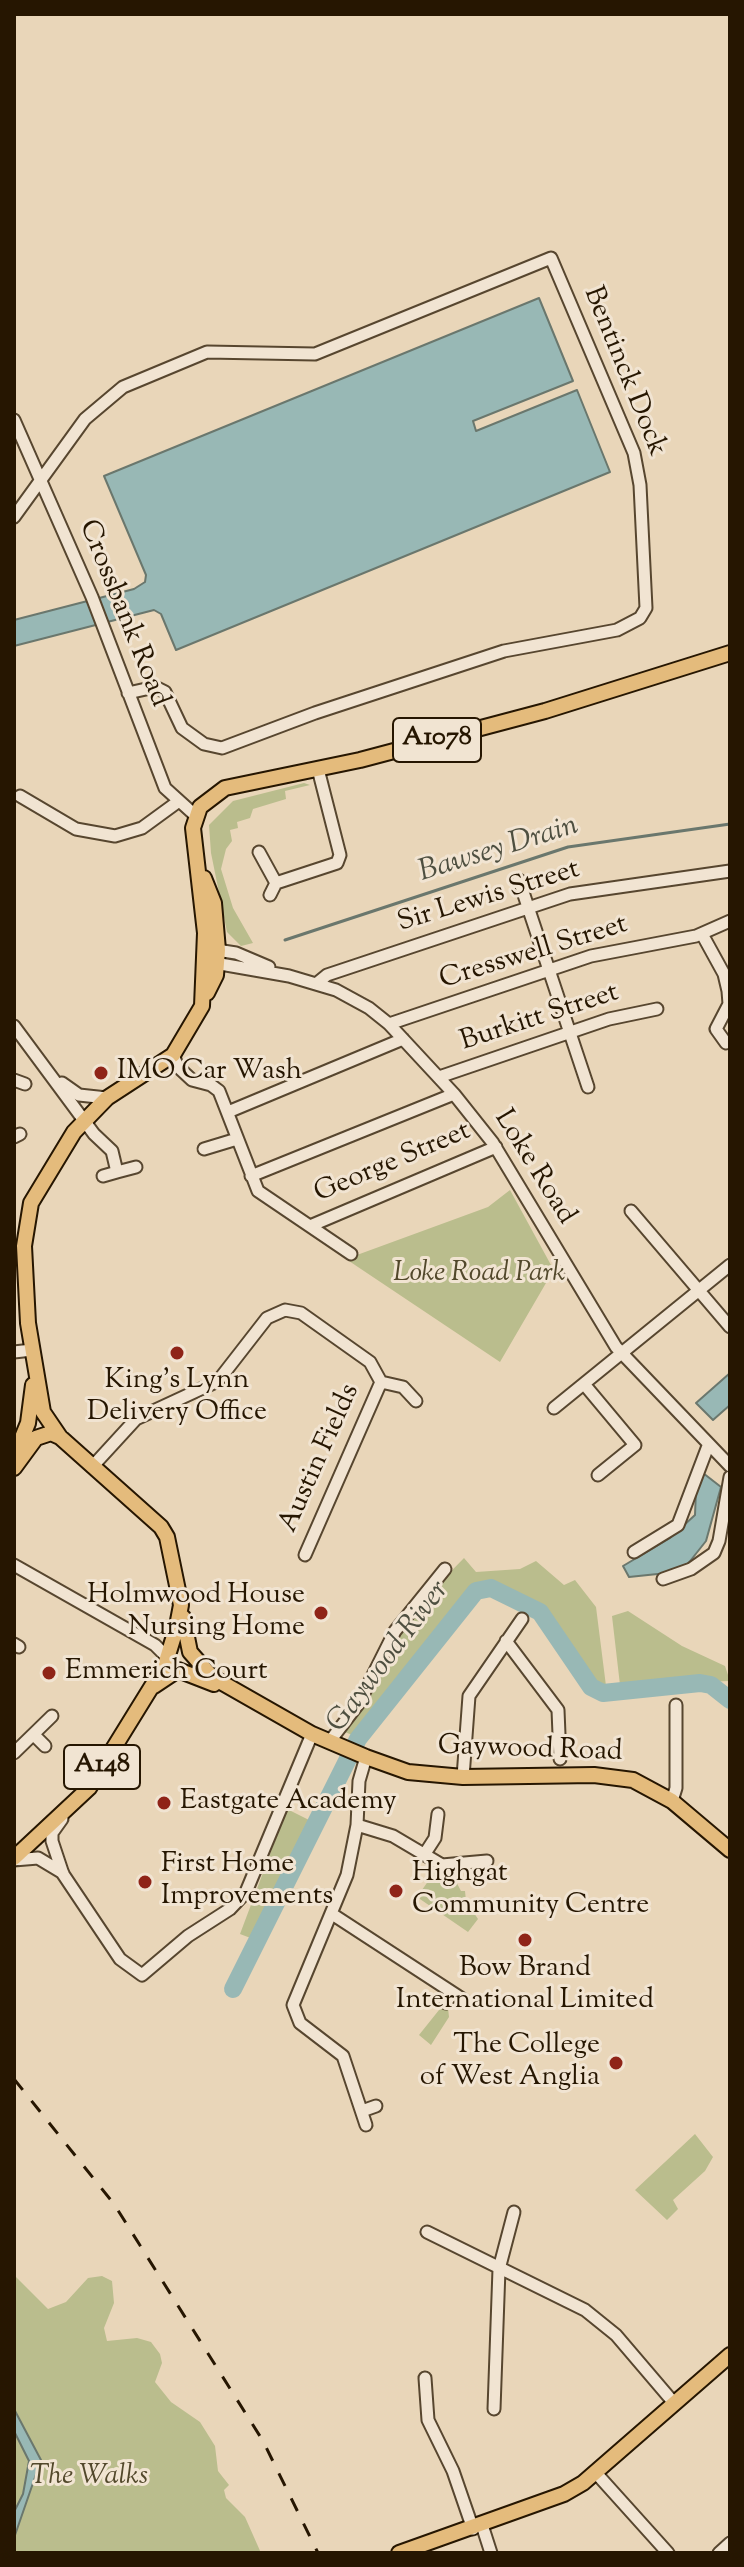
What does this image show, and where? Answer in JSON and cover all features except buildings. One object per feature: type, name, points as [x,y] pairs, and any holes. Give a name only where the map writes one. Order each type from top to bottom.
[{"type":"main road","name":"A1078","points":[[196,816],[207,800],[225,788],[318,769],[622,690],[730,653]]},
{"type":"main road","points":[[60,1437],[43,1412],[34,1369],[24,1272],[25,1224],[43,1181],[84,1119],[107,1098],[173,1055],[193,1025],[204,998],[211,956],[194,840],[196,816]]},
{"type":"main road","points":[[14,1457],[28,1423],[34,1369]]},
{"type":"main road","points":[[14,1468],[36,1438],[51,1433],[60,1437]]},
{"type":"main road","name":"A148","points":[[60,1437],[161,1527],[167,1537],[184,1636],[195,1660],[237,1693]]},
{"type":"main road","name":"A148","points":[[14,1859],[89,1788],[168,1658],[181,1605]]},
{"type":"main road","name":"A148","points":[[146,1692],[178,1670],[237,1693],[312,1734]]},
{"type":"main road","name":"Gaywood Road","points":[[312,1734],[408,1772],[463,1777],[594,1775],[633,1780],[672,1801],[730,1850]]},
{"type":"main road","points":[[399,2553],[564,2494],[596,2473],[730,2355]]},
{"type":"street","name":"Bentinck Dock","points":[[41,483],[85,419],[123,387],[207,352],[315,354],[551,258],[628,439],[640,485],[646,608],[640,618],[617,630],[504,651],[359,698],[222,748],[204,744],[182,728],[165,692],[155,687],[128,693]]},
{"type":"street","name":"Crossbank Road","points":[[14,420],[92,597],[165,788],[196,816]]},
{"type":"street","points":[[14,517],[41,483]]},
{"type":"street","points":[[270,895],[276,883],[333,866],[340,858],[318,769]]},
{"type":"street","points":[[20,796],[76,829],[115,836],[142,828],[179,801]]},
{"type":"street","points":[[259,852],[276,883]]},
{"type":"street","name":"Sir Lewis Street","points":[[316,984],[327,975],[570,894],[730,871]]},
{"type":"street","points":[[519,880],[588,1087]]},
{"type":"street","name":"Cresswell Street","points":[[389,1024],[591,956],[699,935],[730,921]]},
{"type":"street","points":[[699,935],[713,966]]},
{"type":"street","points":[[699,935],[724,974],[729,1004],[716,1029],[726,1043]]},
{"type":"street","name":"Loke Road","points":[[211,956],[236,953],[357,1000],[389,1024],[454,1094],[496,1147],[590,1308],[622,1354],[730,1466]]},
{"type":"street","name":"Burkitt Street","points":[[439,1077],[609,1019],[657,1009]]},
{"type":"street","points":[[14,1026],[19,1047],[52,1076],[79,1095],[107,1098]]},
{"type":"street","points":[[228,1112],[403,1039]]},
{"type":"street","points":[[173,1055],[185,1074],[216,1088],[258,1191],[351,1254]]},
{"type":"street","points":[[52,1076],[115,1155],[117,1172]]},
{"type":"street","points":[[251,1176],[454,1094]]},
{"type":"street","points":[[204,1149],[237,1139]]},
{"type":"street","name":"George Street","points":[[310,1226],[496,1147]]},
{"type":"street","points":[[103,1176],[136,1167]]},
{"type":"street","points":[[631,1211],[730,1327]]},
{"type":"street","points":[[554,1408],[730,1265]]},
{"type":"street","name":"Austin Fields","points":[[92,1467],[136,1419],[218,1381],[267,1318],[277,1312],[292,1310],[309,1317],[370,1362],[381,1382],[403,1387],[416,1401]]},
{"type":"street","points":[[14,1352],[32,1350]]},
{"type":"street","name":"Austin Fields","points":[[305,1555],[381,1382]]},
{"type":"street","points":[[584,1384],[635,1445],[598,1475]]},
{"type":"street","points":[[634,1552],[678,1525],[708,1446]]},
{"type":"street","points":[[663,1579],[691,1569],[714,1553],[719,1541],[730,1477]]},
{"type":"street","points":[[14,1565],[155,1645],[168,1658]]},
{"type":"street","points":[[330,1741],[359,1703],[395,1631],[445,1569]]},
{"type":"street","points":[[463,1777],[469,1696],[522,1619]]},
{"type":"street","points":[[506,1641],[551,1696],[558,1710],[560,1759]]},
{"type":"street","points":[[672,1801],[676,1788],[676,1705]]},
{"type":"street","points":[[14,1753],[52,1716]]},
{"type":"street","points":[[67,1812],[52,1833],[63,1874],[120,1959],[142,1975],[179,1943],[241,1899],[312,1734]]},
{"type":"street","points":[[34,1735],[45,1746]]},
{"type":"street","points":[[366,1757],[359,1781],[357,1825],[347,1875],[295,1998],[293,2012],[300,2023],[343,2056],[366,2125]]},
{"type":"street","points":[[424,1855],[435,1838],[438,1814]]},
{"type":"street","points":[[357,1825],[393,1836],[447,1866],[487,1861]]},
{"type":"street","points":[[14,1859],[38,1858],[63,1874]]},
{"type":"street","points":[[332,1914],[449,1998],[464,2000]]},
{"type":"street","points":[[362,2111],[376,2106]]},
{"type":"street","points":[[494,2409],[499,2269],[514,2212]]},
{"type":"street","points":[[427,2232],[571,2302],[600,2320],[674,2403]]},
{"type":"street","points":[[422,2384],[428,2420],[491,2553]]},
{"type":"street","points":[[596,2473],[668,2553]]},
{"type":"street","points":[[719,2553],[730,2543]]},
{"type":"green space","points":[[304,783],[310,785],[285,791],[286,799],[253,809],[250,818],[237,822],[238,828],[230,830],[232,841],[226,849],[221,869],[233,908],[253,943],[241,946],[227,932],[211,853],[209,825],[233,801]]},
{"type":"green space","name":"Loke Road Park","points":[[510,1190],[557,1276],[546,1283],[500,1362],[346,1259],[488,1207]]},
{"type":"green space","points":[[464,1558],[476,1572],[520,1569],[536,1561],[564,1585],[575,1580],[596,1607],[606,1686],[593,1686],[561,1630],[545,1611],[513,1592],[484,1584],[476,1586],[458,1605],[431,1644],[355,1736],[342,1731],[419,1604]]},
{"type":"green space","points":[[628,1611],[682,1646],[725,1666],[730,1681],[620,1685],[612,1616]]},
{"type":"green space","points":[[287,1809],[323,1827],[261,1942],[240,1934]]},
{"type":"green space","points":[[436,1870],[451,1872],[461,1891],[465,1891],[466,1901],[478,1919],[468,1932],[417,1897]]},
{"type":"green space","points":[[443,2005],[448,2008],[449,2017],[431,2045],[419,2035]]},
{"type":"green space","points":[[695,2134],[713,2157],[705,2171],[673,2200],[678,2209],[667,2220],[635,2190]]},
{"type":"green space","name":"The Walks","points":[[14,2275],[48,2309],[66,2302],[88,2278],[102,2276],[112,2281],[114,2303],[104,2328],[107,2341],[137,2338],[151,2342],[160,2354],[162,2363],[155,2382],[171,2402],[200,2422],[215,2446],[218,2471],[229,2485],[224,2490],[226,2498],[245,2517],[261,2553],[14,2553]]},
{"type":"water","points":[[539,298],[573,381],[473,421],[476,431],[577,390],[610,472],[176,650],[161,614],[154,610],[14,646],[14,620],[134,589],[145,582],[146,575],[104,476]]},
{"type":"water","points":[[730,1373],[730,1405],[713,1420],[696,1403]]},
{"type":"water","points":[[703,1473],[721,1487],[706,1541],[687,1565],[667,1573],[629,1577],[623,1566],[670,1538],[695,1515],[696,1490]]},
{"type":"water","points":[[14,2409],[41,2460],[14,2538],[14,2512],[23,2494],[29,2461],[14,2431]]},
{"type":"waterway","name":"Bawsey Drain","points":[[285,940],[568,847],[730,824]]},
{"type":"waterway","name":"Gaywood River","points":[[233,1989],[358,1739],[476,1591],[491,1588],[540,1612],[591,1687],[603,1693],[700,1683],[711,1685],[730,1700]]},
{"type":"railway","points":[[14,2079],[114,2204],[263,2441],[318,2553]]},
{"type":"place","name":"IMO Car Wash","points":[[101,1073]]},
{"type":"place","name":"King's Lynn Delivery Office","points":[[177,1353]]},
{"type":"place","name":"Holmwood House Nursing Home","points":[[321,1613]]},
{"type":"place","name":"Emmerich Court","points":[[49,1673]]},
{"type":"place","name":"Eastgate Academy","points":[[164,1803]]},
{"type":"place","name":"First Home Improvements","points":[[145,1882]]},
{"type":"place","name":"Highgat Community Centre","points":[[396,1891]]},
{"type":"place","name":"Bow Brand International Limited","points":[[525,1940]]},
{"type":"place","name":"The College of West Anglia","points":[[616,2063]]}]
